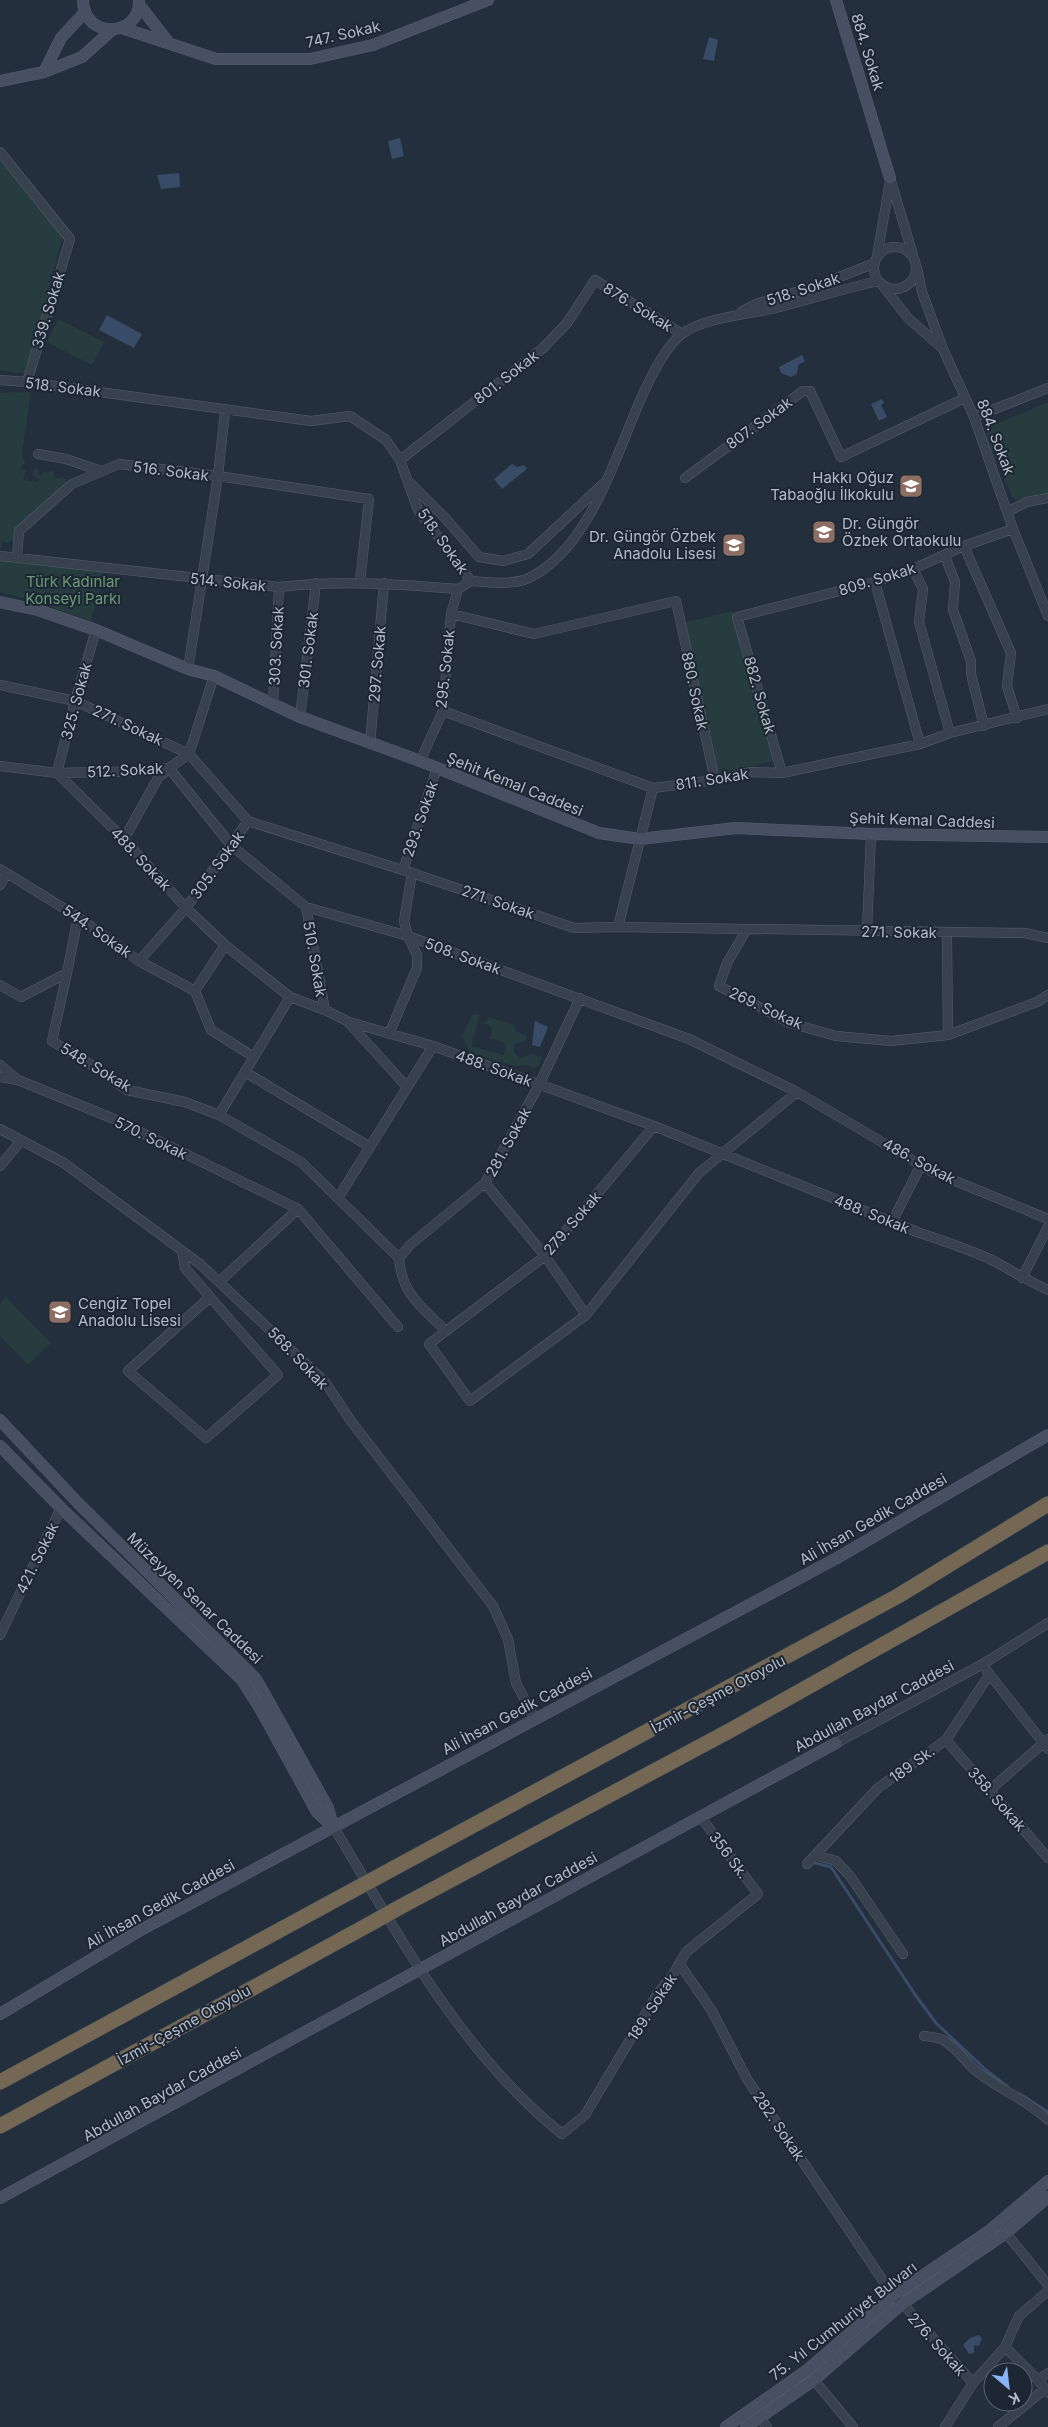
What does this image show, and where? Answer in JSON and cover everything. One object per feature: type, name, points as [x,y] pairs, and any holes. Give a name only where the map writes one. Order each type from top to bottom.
[{"type":"highway","name":"İzmir-Çeşme Otoyolu","points":[[0,2082],[898,1596],[1048,1504]]},
{"type":"highway","name":"İzmir-Çeşme Otoyolu","points":[[0,2126],[402,1906],[739,1725],[1048,1552]]},
{"type":"main road","name":"747. Sokak","points":[[72,0],[83,7],[94,24],[169,43],[216,59],[310,59],[373,45],[488,0]]},
{"type":"main road","name":"884. Sokak","points":[[836,0],[890,178]]},
{"type":"main road","points":[[0,81],[44,72],[82,57],[117,29],[130,23],[140,3],[169,43]]},
{"type":"main road","points":[[44,72],[61,38],[83,7]]},
{"type":"main road","name":"Şehit Kemal Caddesi","points":[[0,602],[38,610],[96,630],[188,669],[214,676],[300,717],[420,761],[599,834],[640,839],[736,828],[871,834],[1048,837]]},
{"type":"main road","name":"Müzeyyen Senar Caddesi","points":[[0,1420],[78,1503],[256,1679],[328,1808],[333,1826]]},
{"type":"main road","name":"Ali İhsan Gedik Caddesi","points":[[0,2014],[139,1931],[534,1718],[837,1558],[1048,1435]]},
{"type":"main road","name":"Müzeyyen Senar Caddesi","points":[[0,1446],[61,1508],[242,1680],[261,1710],[317,1812],[333,1826]]},
{"type":"main road","name":"Abdullah Baydar Caddesi","points":[[0,2198],[836,1743]]},
{"type":"main road","name":"75. Yıl Cumhuriyet Bulvarı","points":[[726,2427],[806,2371],[894,2295],[989,2231],[1048,2181]]},
{"type":"main road","name":"75. Yıl Cumhuriyet Bulvarı","points":[[746,2427],[764,2422],[902,2304],[1006,2233],[1048,2197]]},
{"type":"street","name":"339. Sokak","points":[[0,152],[70,239],[27,382]]},
{"type":"street","name":"884. Sokak","points":[[890,178],[914,257]]},
{"type":"street","points":[[890,178],[875,276],[908,318],[943,348]]},
{"type":"street","points":[[876,260],[882,252],[895,247],[902,248],[914,257],[917,268],[913,280],[902,288],[896,290],[881,283]]},
{"type":"street","name":"518. Sokak","points":[[732,316],[756,304],[819,285],[876,260]]},
{"type":"street","name":"884. Sokak","points":[[917,268],[922,292],[943,348],[974,417],[1013,530],[1047,613]]},
{"type":"street","name":"876. Sokak","points":[[595,280],[682,334]]},
{"type":"street","name":"801. Sokak","points":[[400,460],[542,349],[567,323],[595,280]]},
{"type":"street","name":"518. Sokak","points":[[0,380],[27,382],[225,411],[311,421],[350,416],[386,440],[400,460],[418,510],[471,581],[513,581],[530,577],[574,540],[596,506],[655,369],[682,334],[698,326],[732,316],[881,283]]},
{"type":"street","points":[[974,417],[1048,388]]},
{"type":"street","name":"807. Sokak","points":[[685,478],[803,391],[810,391],[841,457],[965,398]]},
{"type":"street","points":[[188,669],[218,476],[225,411]]},
{"type":"street","points":[[38,454],[66,459],[101,471]]},
{"type":"street","name":"516. Sokak","points":[[17,557],[19,531],[72,484],[118,464],[218,476],[369,498],[360,582]]},
{"type":"street","points":[[409,482],[446,519],[479,557],[503,561],[528,554],[605,482]]},
{"type":"street","points":[[1007,512],[1027,502],[1048,498]]},
{"type":"street","name":"809. Sokak","points":[[738,617],[875,582],[913,569],[964,546],[1013,530]]},
{"type":"street","points":[[964,546],[1011,653],[1007,686],[1017,718]]},
{"type":"street","name":"514. Sokak","points":[[0,556],[279,587],[316,583],[360,582],[458,589]]},
{"type":"street","points":[[945,556],[955,582],[953,610],[971,661],[971,674],[984,726]]},
{"type":"street","points":[[913,569],[923,589],[918,622],[950,733]]},
{"type":"street","points":[[458,589],[471,581]]},
{"type":"street","points":[[875,582],[920,744]]},
{"type":"street","name":"301. Sokak","points":[[300,717],[316,583]]},
{"type":"street","name":"297. Sokak","points":[[370,744],[384,583]]},
{"type":"street","name":"303. Sokak","points":[[273,704],[279,587]]},
{"type":"street","name":"295. Sokak","points":[[420,761],[443,711],[451,614],[458,589]]},
{"type":"street","name":"880. Sokak","points":[[451,614],[534,634],[676,601],[715,780]]},
{"type":"street","name":"882. Sokak","points":[[738,617],[782,773]]},
{"type":"street","name":"325. Sokak","points":[[57,773],[75,700],[96,630]]},
{"type":"street","points":[[189,754],[214,676]]},
{"type":"street","name":"271. Sokak","points":[[0,686],[75,700],[189,754],[248,822],[403,870],[574,928],[748,929],[947,934],[1024,933],[1048,938]]},
{"type":"street","name":"811. Sokak","points":[[443,711],[653,788],[715,780],[751,772],[782,773],[920,744],[950,733],[1017,718],[1048,708]]},
{"type":"street","name":"512. Sokak","points":[[57,773],[146,771],[169,768],[189,754]]},
{"type":"street","points":[[1,767],[57,773]]},
{"type":"street","points":[[124,839],[158,778],[169,768]]},
{"type":"street","name":"508. Sokak","points":[[169,768],[231,845],[306,907],[408,936],[580,998],[689,1040],[797,1092]]},
{"type":"street","name":"293. Sokak","points":[[403,870],[437,768]]},
{"type":"street","name":"488. Sokak","points":[[57,773],[124,839],[186,908],[225,945],[290,997],[325,1010],[349,1022],[433,1046],[654,1126],[892,1222],[990,1259],[1022,1278],[1048,1290]]},
{"type":"street","points":[[618,927],[653,788]]},
{"type":"street","name":"305. Sokak","points":[[139,961],[186,908],[248,822]]},
{"type":"street","points":[[867,931],[871,834]]},
{"type":"street","points":[[0,885],[3,871]]},
{"type":"street","name":"544. Sokak","points":[[3,871],[78,917],[139,961],[194,991]]},
{"type":"street","points":[[389,1034],[417,968],[417,955],[408,936],[404,921],[412,873]]},
{"type":"street","name":"510. Sokak","points":[[306,907],[325,1010]]},
{"type":"street","points":[[0,985],[21,997],[67,973],[78,917]]},
{"type":"street","name":"269. Sokak","points":[[748,929],[727,963],[719,986],[790,1022],[836,1036],[892,1041],[948,1034],[1037,1002],[1048,995]]},
{"type":"street","points":[[947,934],[948,1034]]},
{"type":"street","points":[[225,945],[194,991],[211,1030],[254,1057]]},
{"type":"street","name":"548. Sokak","points":[[67,973],[52,1041],[94,1066],[127,1090],[185,1102],[219,1115],[301,1162],[399,1258]]},
{"type":"street","points":[[219,1115],[290,997]]},
{"type":"street","name":"281. Sokak","points":[[399,1258],[410,1245],[485,1183],[539,1085],[580,998]]},
{"type":"street","points":[[349,1022],[407,1087]]},
{"type":"street","points":[[338,1198],[433,1046]]},
{"type":"street","points":[[0,1065],[18,1080]]},
{"type":"street","points":[[245,1072],[370,1147]]},
{"type":"street","name":"570. Sokak","points":[[0,1077],[18,1080],[114,1119],[298,1209]]},
{"type":"street","points":[[485,1183],[545,1256],[586,1315],[699,1172],[797,1092]]},
{"type":"street","name":"486. Sokak","points":[[797,1092],[921,1165],[1048,1219]]},
{"type":"street","name":"279. Sokak","points":[[586,1315],[470,1401],[429,1344],[545,1256],[654,1126]]},
{"type":"street","name":"568. Sokak","points":[[0,1129],[20,1142],[64,1163],[182,1251],[220,1281],[325,1382],[350,1421],[493,1606],[508,1639],[516,1683],[534,1718]]},
{"type":"street","points":[[0,1166],[20,1142]]},
{"type":"street","points":[[892,1222],[921,1165]]},
{"type":"street","points":[[220,1281],[298,1209],[398,1327]]},
{"type":"street","points":[[1022,1278],[1048,1227]]},
{"type":"street","points":[[182,1251],[185,1268],[210,1296],[278,1375],[206,1438],[128,1371],[210,1296]]},
{"type":"street","points":[[399,1258],[408,1292],[446,1331]]},
{"type":"street","name":"421. Sokak","points":[[0,1635],[61,1508]]},
{"type":"street","name":"Abdullah Baydar Caddesi","points":[[836,1743],[983,1664],[1048,1623]]},
{"type":"street","points":[[983,1664],[990,1676],[1046,1744],[990,1790]]},
{"type":"street","points":[[946,1740],[990,1676]]},
{"type":"street","name":"189 Sk.","points":[[807,1864],[878,1788],[946,1740]]},
{"type":"street","name":"358. Sokak","points":[[946,1740],[1047,1854]]},
{"type":"street","name":"356 Sk.","points":[[700,1816],[758,1894]]},
{"type":"street","points":[[333,1826],[420,1970]]},
{"type":"street","points":[[815,1855],[836,1861],[850,1876],[903,1954]]},
{"type":"street","name":"189. Sokak","points":[[420,1970],[452,2018],[499,2073],[543,2119],[562,2134],[585,2115],[658,1993],[686,1952],[758,1894]]},
{"type":"street","name":"282. Sokak","points":[[679,1963],[712,2011],[748,2079],[894,2295]]},
{"type":"street","points":[[924,2036],[941,2039],[958,2050],[974,2069],[1009,2094],[1037,2109],[1048,2120]]},
{"type":"street","points":[[1006,2233],[1048,2285]]},
{"type":"street","points":[[945,2427],[973,2383],[1005,2347],[1019,2316],[1048,2290]]},
{"type":"street","name":"276. Sokak","points":[[894,2295],[973,2383]]},
{"type":"street","points":[[998,2427],[1046,2391],[1038,2380],[1005,2347]]},
{"type":"street","points":[[1038,2380],[1048,2373]]},
{"type":"street","points":[[814,2380],[853,2427]]},
{"type":"green space","points":[[0,160],[61,234],[62,238],[27,374],[0,370]]},
{"type":"green space","points":[[58,319],[104,342],[92,365],[47,342]]},
{"type":"green space","points":[[31,392],[22,453],[25,464],[20,469],[26,471],[23,480],[37,482],[39,479],[32,475],[35,468],[38,469],[37,474],[41,476],[44,472],[54,471],[55,479],[64,477],[68,485],[14,539],[7,543],[3,541],[0,550],[0,393]]},
{"type":"green space","points":[[1048,402],[1048,498],[1027,502],[1013,498],[985,437],[994,425]]},
{"type":"green space","name":"Türk Kadınlar Konseyi Parkı","points":[[0,561],[105,571],[91,621],[34,601],[0,592]]},
{"type":"green space","points":[[733,611],[774,761],[718,773],[683,623]]},
{"type":"green space","points":[[473,1014],[480,1015],[471,1046],[504,1055],[505,1043],[490,1038],[492,1031],[490,1026],[482,1023],[487,1021],[488,1017],[515,1025],[514,1030],[527,1036],[525,1041],[514,1044],[514,1053],[520,1058],[531,1054],[542,1057],[540,1064],[534,1068],[526,1065],[515,1066],[470,1053],[462,1036]]},
{"type":"green space","points":[[6,1297],[51,1343],[28,1365],[0,1336],[0,1303]]},
{"type":"water","points":[[709,37],[718,40],[714,61],[703,59]]},
{"type":"water","points":[[400,138],[404,156],[392,159],[388,141]]},
{"type":"water","points":[[179,173],[180,187],[161,189],[157,175]]},
{"type":"water","points":[[107,315],[142,334],[134,348],[99,330]]},
{"type":"water","points":[[802,355],[805,361],[798,365],[797,374],[791,377],[781,373],[779,367]]},
{"type":"water","points":[[882,399],[884,403],[881,405],[887,417],[879,421],[871,404]]},
{"type":"water","points":[[512,464],[517,467],[524,465],[527,469],[502,489],[494,479]]},
{"type":"water","points":[[535,1021],[548,1027],[540,1047],[532,1045]]},
{"type":"water","points":[[979,2335],[982,2339],[979,2346],[974,2345],[974,2353],[969,2354],[963,2345],[970,2338]]},
{"type":"waterway","points":[[815,1863],[831,1867],[916,1996],[936,2023],[986,2070],[1008,2087]]},
{"type":"waterway","points":[[1020,2094],[1048,2112]]},
{"type":"place","name":"Hakkı Oğuz Tabaoğlu İlkokulu","points":[[911,486]]},
{"type":"place","name":"Dr. Güngör Özbek Ortaokulu","points":[[824,532]]},
{"type":"place","name":"Dr. Güngör Özbek Anadolu Lisesi","points":[[734,545]]},
{"type":"place","name":"Cengiz Topel Anadolu Lisesi","points":[[60,1312]]}]
